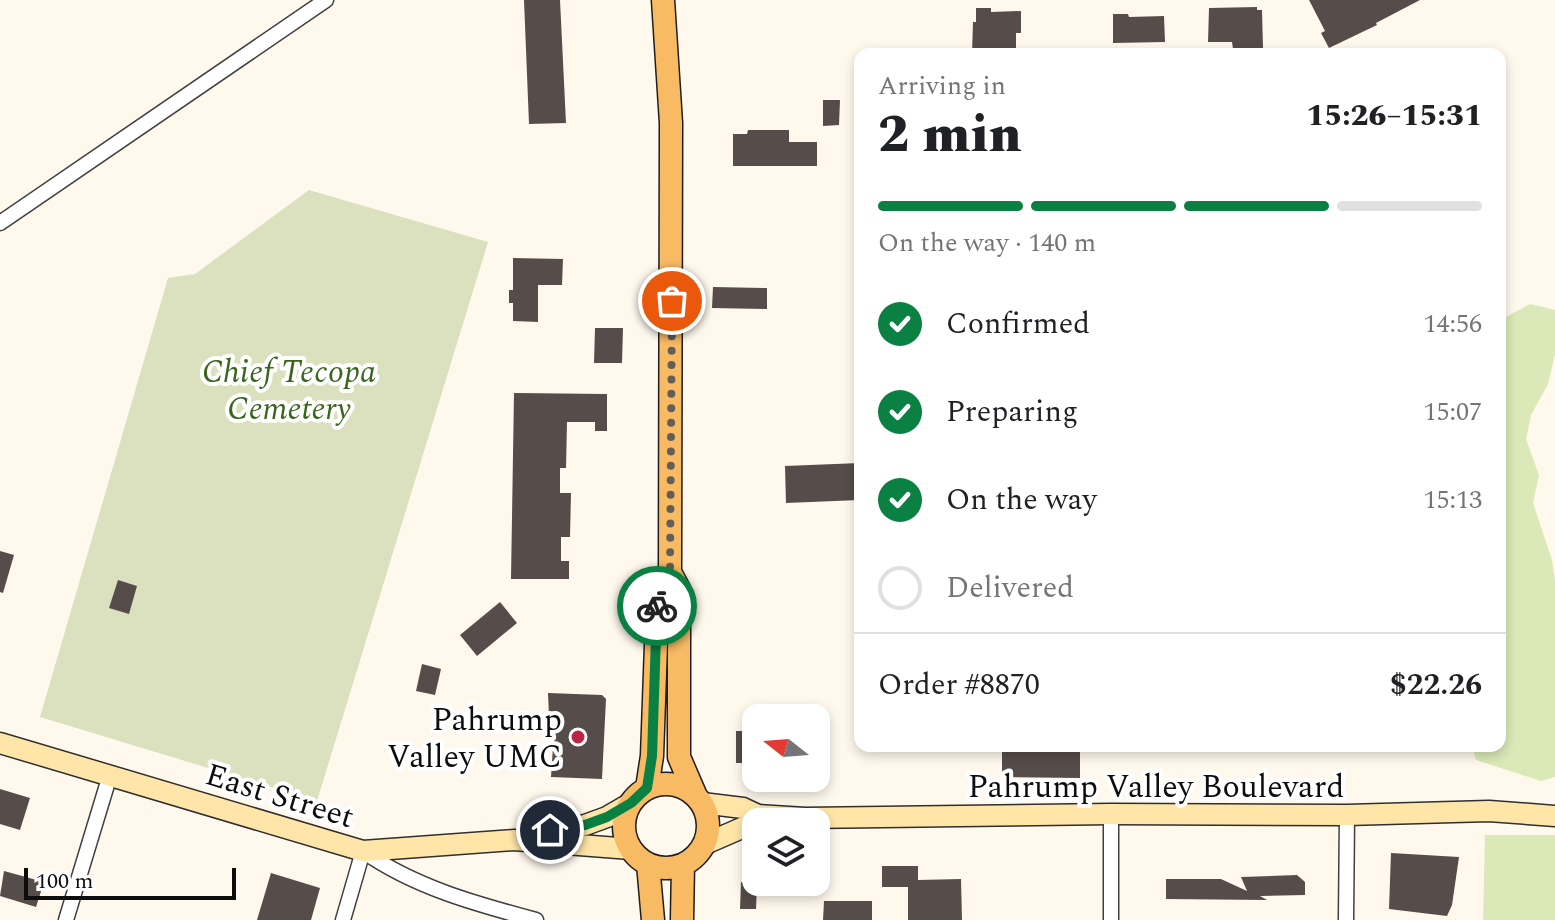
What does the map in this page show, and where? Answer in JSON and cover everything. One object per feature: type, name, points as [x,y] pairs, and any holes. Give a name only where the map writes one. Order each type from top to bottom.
[{"type":"main road","points":[[663,0],[671,117],[670,572],[679,589],[679,757],[708,816],[709,830],[699,853],[683,865],[659,868],[648,864],[631,849],[624,826],[639,795],[652,756],[658,589],[670,572]]},
{"type":"main road","name":"East Street","points":[[0,743],[363,851]]},
{"type":"main road","points":[[514,840],[585,825],[607,817],[639,795],[672,783],[698,798]]},
{"type":"main road","name":"Pahrump Valley Boulevard","points":[[698,798],[743,808]]},
{"type":"main road","name":"Pahrump Valley Boulevard","points":[[830,818],[1347,815],[1489,811],[1555,816]]},
{"type":"main road","points":[[705,844],[742,828]]},
{"type":"main road","points":[[363,851],[514,840],[631,849]]},
{"type":"main road","points":[[648,864],[653,920]]},
{"type":"main road","points":[[682,920],[683,865]]},
{"type":"street","points":[[0,223],[326,0]]},
{"type":"street","points":[[66,920],[110,775]]},
{"type":"street","points":[[1111,814],[1111,920]]},
{"type":"street","points":[[1346,920],[1347,815]]},
{"type":"street","points":[[343,920],[363,851]]},
{"type":"street","name":"East Street","points":[[363,851],[392,871],[482,905],[536,920]]},
{"type":"green space","name":"Chief Tecopa Cemetery","points":[[309,190],[488,242],[317,801],[40,717],[168,278],[195,274]]},
{"type":"green space","points":[[1530,304],[1555,310],[1555,354],[1548,384],[1531,415],[1526,439],[1539,475],[1533,503],[1552,560],[1555,581],[1555,777],[1541,781],[1476,760],[1474,752],[1506,752],[1506,317]]},
{"type":"green space","points":[[1485,835],[1555,835],[1555,920],[1483,920]]},
{"type":"building","points":[[524,0],[560,0],[566,123],[529,124]]},
{"type":"building","points":[[1309,0],[1420,0],[1329,48],[1321,33],[1325,31]]},
{"type":"building","points":[[1257,7],[1257,10],[1262,10],[1263,48],[1233,48],[1232,42],[1208,42],[1209,8]]},
{"type":"building","points":[[976,8],[991,8],[991,12],[1021,11],[1021,33],[1016,33],[1016,48],[972,48],[973,22],[976,22]]},
{"type":"building","points":[[1113,14],[1164,16],[1165,42],[1113,43]]},
{"type":"building","points":[[823,100],[840,100],[839,125],[823,126]]},
{"type":"building","points":[[748,130],[789,130],[789,142],[817,142],[817,166],[733,166],[733,134],[747,134]]},
{"type":"building","points":[[513,258],[563,259],[562,285],[538,285],[538,322],[513,321],[509,290],[513,290]]},
{"type":"building","points":[[713,287],[767,288],[767,309],[712,308]]},
{"type":"building","points":[[595,328],[623,328],[622,363],[594,363]]},
{"type":"building","points":[[514,393],[607,394],[607,431],[595,431],[595,422],[567,422],[566,468],[560,468],[560,493],[571,493],[570,537],[561,537],[561,561],[569,561],[569,579],[511,579]]},
{"type":"building","points":[[854,463],[854,500],[786,503],[785,466]]},
{"type":"building","points":[[0,551],[14,555],[3,593],[0,592]]},
{"type":"building","points":[[118,580],[137,586],[129,614],[109,608]]},
{"type":"building","points":[[500,602],[517,623],[477,656],[460,635]]},
{"type":"building","points":[[422,664],[441,669],[435,695],[416,691]]},
{"type":"building","name":"Pahrump Valley UMC","points":[[548,693],[602,695],[606,699],[602,779],[551,777],[555,716],[549,716]]},
{"type":"building","points":[[736,731],[742,731],[742,763],[736,763]]},
{"type":"building","points":[[1002,752],[1080,752],[1080,778],[1002,777]]},
{"type":"building","points":[[0,789],[30,798],[20,830],[0,824]]},
{"type":"building","points":[[1391,853],[1459,857],[1452,905],[1447,916],[1389,909]]},
{"type":"building","points":[[882,866],[918,866],[918,880],[961,879],[962,920],[908,920],[908,887],[882,887]]},
{"type":"building","points":[[4,871],[44,882],[36,907],[0,896]]},
{"type":"building","points":[[271,873],[320,888],[311,920],[257,920]]},
{"type":"building","points":[[1297,875],[1305,882],[1305,895],[1260,896],[1267,900],[1166,899],[1166,879],[1221,879],[1247,891],[1241,877]]},
{"type":"building","points":[[741,882],[742,896],[756,896],[756,909],[740,909]]},
{"type":"building","points":[[824,901],[872,901],[872,920],[823,920]]},
{"type":"way so far","points":[[657,606],[658,589],[670,572],[672,301]]},
{"type":"place","name":"Pahrump Valley UMC","points":[[578,737]]},
{"type":"route","points":[[550,830],[585,825],[607,817],[631,803],[647,788],[652,756],[657,606]]}]
